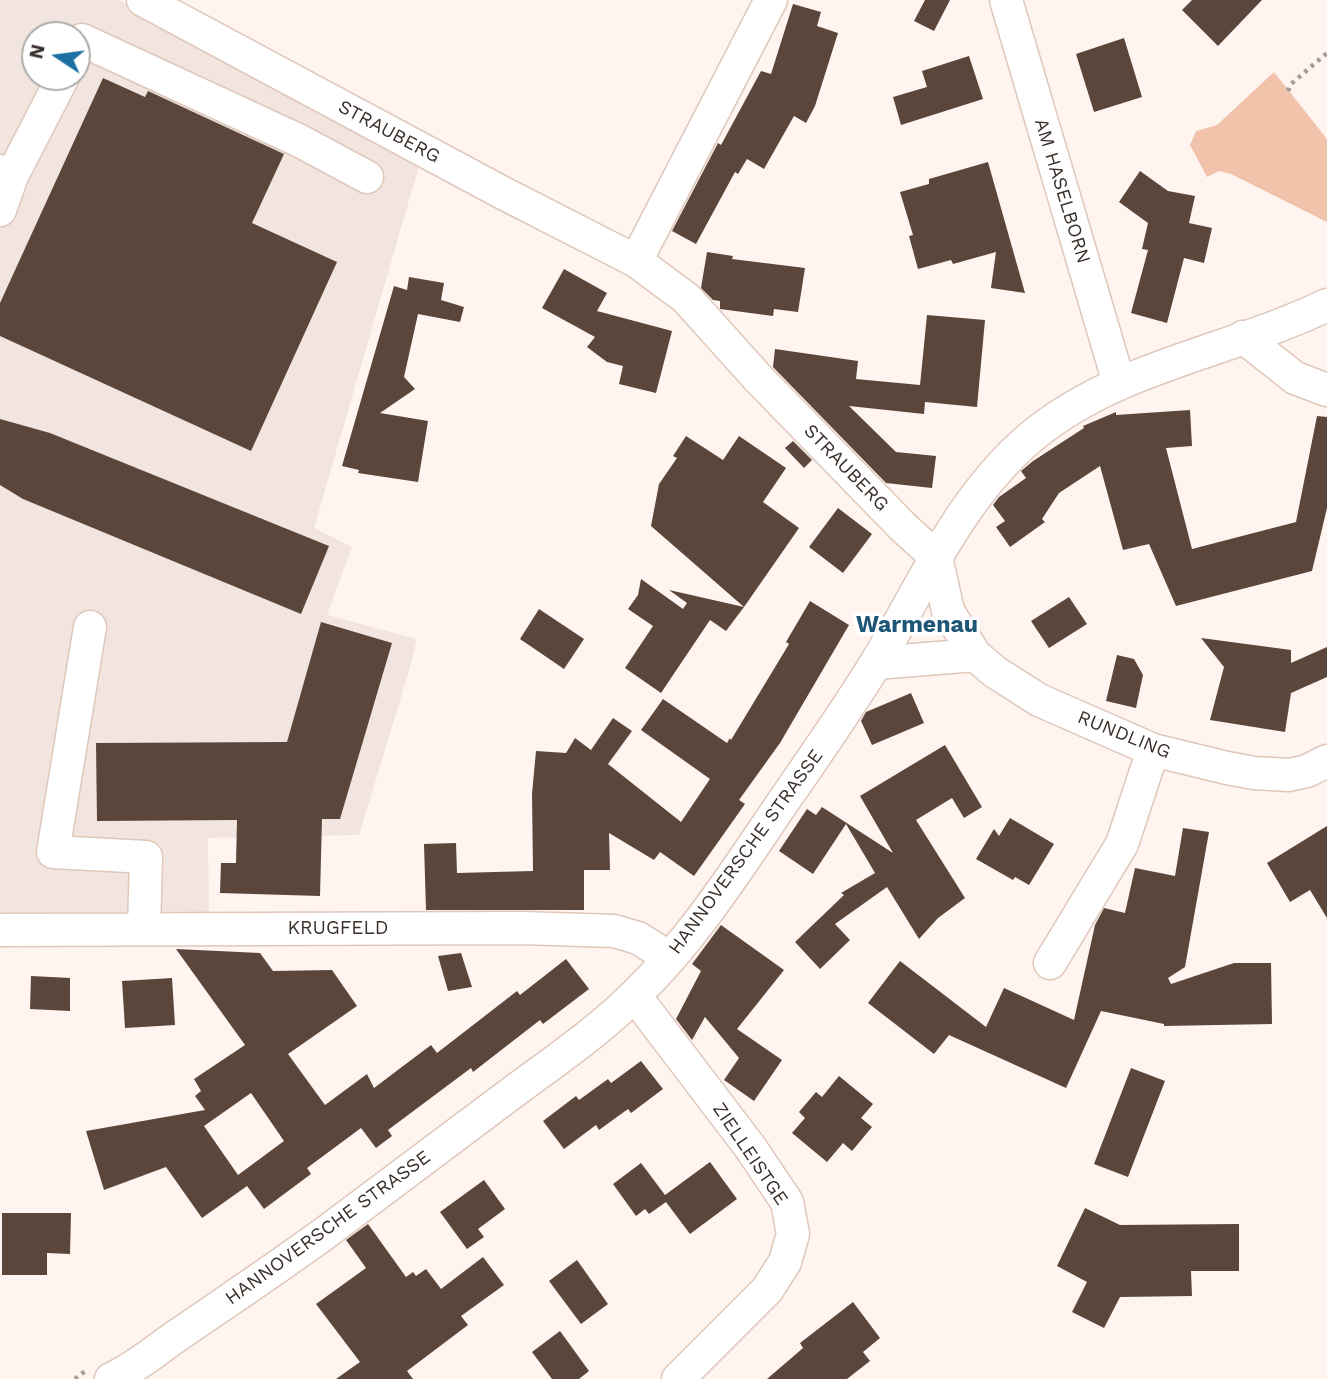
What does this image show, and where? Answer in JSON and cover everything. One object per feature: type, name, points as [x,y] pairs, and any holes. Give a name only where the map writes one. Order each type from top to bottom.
[{"type":"street","name":"STRAUBERG","points":[[143,0],[503,193],[636,261],[686,298],[757,377],[904,528],[936,557]]},
{"type":"street","points":[[636,261],[771,0]]},
{"type":"street","name":"AM HASELBORN","points":[[1006,0],[1119,383]]},
{"type":"street","points":[[91,49],[288,135],[367,177]]},
{"type":"street","points":[[0,210],[6,173],[55,91]]},
{"type":"street","name":"HANNOVERSCHE STRASSE","points":[[111,1379],[136,1367],[158,1348],[285,1262],[564,1054],[635,996],[670,958],[720,893],[876,663],[959,518],[1004,461],[1036,433],[1069,410],[1119,383],[1298,319],[1327,305]]},
{"type":"street","points":[[1243,337],[1295,378],[1327,390]]},
{"type":"street","name":"RUNDLING","points":[[936,557],[948,611],[975,655],[995,672],[1039,700],[1153,750],[1227,768],[1289,775],[1307,771],[1327,761]]},
{"type":"street","points":[[90,627],[53,852],[146,857],[144,929]]},
{"type":"street","points":[[876,663],[975,655]]},
{"type":"street","points":[[1050,963],[1122,844],[1153,750]]},
{"type":"street","name":"KRUGFELD","points":[[0,930],[614,930],[638,938],[670,958]]},
{"type":"street","name":"ZIELLEISTGE","points":[[635,996],[750,1147],[787,1202],[793,1234],[785,1262],[767,1290],[678,1379]]},
{"type":"path","points":[[1289,91],[1291,85],[1327,53]]},
{"type":"shaded area","points":[[0,0],[119,0],[419,166],[314,528],[352,547],[327,615],[417,639],[409,671],[359,835],[208,838],[209,912],[0,914]]},
{"type":"shaded area","points":[[1274,72],[1327,139],[1327,222],[1231,174],[1219,171],[1207,177],[1190,145],[1196,131],[1217,125]]},
{"type":"building","points":[[925,0],[950,0],[934,31],[914,21]]},
{"type":"building","points":[[1192,0],[1262,0],[1218,46],[1182,10]]},
{"type":"building","points":[[793,4],[821,12],[817,26],[838,33],[815,106],[806,123],[794,116],[764,169],[747,159],[738,174],[735,172],[696,244],[672,231],[718,143],[721,145],[761,71],[771,74]]},
{"type":"building","points":[[1124,38],[1142,97],[1094,112],[1076,54]]},
{"type":"building","points":[[969,56],[983,99],[901,125],[893,97],[927,87],[922,71]]},
{"type":"building","points":[[103,78],[145,97],[148,91],[284,154],[252,223],[337,262],[251,451],[0,336],[0,303]]},
{"type":"building","points":[[988,162],[1025,293],[991,288],[996,252],[953,264],[951,260],[918,269],[909,236],[913,235],[900,192],[929,184],[929,179]]},
{"type":"building","points":[[1140,171],[1168,191],[1195,196],[1189,223],[1212,228],[1204,263],[1184,258],[1167,323],[1131,313],[1148,250],[1142,249],[1148,223],[1119,202]]},
{"type":"building","points":[[707,252],[733,256],[732,259],[805,268],[798,312],[774,309],[773,316],[720,309],[720,301],[713,300],[701,288]]},
{"type":"building","points":[[564,269],[607,293],[597,311],[672,331],[656,393],[619,384],[623,366],[607,362],[587,347],[595,337],[542,308]]},
{"type":"building","points":[[409,277],[444,283],[441,300],[464,307],[460,322],[418,314],[404,377],[415,389],[380,413],[428,421],[418,482],[358,473],[359,470],[342,466],[394,286],[407,290]]},
{"type":"building","points":[[927,315],[985,320],[977,407],[925,402],[924,414],[849,406],[896,452],[936,456],[932,488],[886,483],[773,367],[775,349],[858,361],[856,379],[920,385]]},
{"type":"building","points":[[1190,410],[1192,446],[1166,448],[1192,549],[1296,522],[1317,416],[1327,417],[1327,508],[1312,571],[1176,606],[1149,544],[1123,550],[1100,466],[1059,493],[1042,519],[1045,522],[1010,547],[996,527],[1005,521],[993,505],[999,497],[1026,478],[1021,471],[1084,428],[1083,426],[1116,412],[1116,415]]},
{"type":"building","points":[[0,419],[50,433],[329,546],[301,614],[23,499],[0,485]]},
{"type":"building","points":[[686,436],[723,460],[739,436],[786,468],[763,502],[799,528],[744,607],[651,526],[659,484],[677,458],[673,456]]},
{"type":"building","points":[[793,441],[812,460],[804,468],[785,448]]},
{"type":"building","points":[[838,508],[872,534],[843,573],[809,547]]},
{"type":"building","points":[[641,579],[683,609],[687,603],[669,590],[744,607],[726,631],[710,620],[661,693],[625,668],[653,626],[628,609],[638,595]]},
{"type":"building","points":[[1069,597],[1087,624],[1049,648],[1031,621]]},
{"type":"building","points":[[810,601],[849,625],[780,743],[739,800],[745,804],[694,876],[660,852],[654,860],[609,833],[610,870],[584,870],[584,910],[426,910],[424,844],[456,843],[457,873],[533,871],[532,794],[536,751],[566,753],[575,738],[591,750],[613,718],[632,731],[608,764],[681,822],[710,779],[641,730],[663,699],[727,743],[730,738],[731,740],[789,644],[786,642]]},
{"type":"building","points":[[539,609],[584,639],[564,669],[520,639]]},
{"type":"building","points":[[321,622],[392,643],[340,819],[322,819],[320,896],[220,893],[221,863],[236,863],[237,820],[97,821],[96,743],[287,742]]},
{"type":"building","points":[[1201,638],[1291,650],[1291,663],[1327,647],[1327,677],[1291,693],[1285,732],[1210,720],[1224,667]]},
{"type":"building","points":[[1117,655],[1134,659],[1143,675],[1136,708],[1106,701]]},
{"type":"building","points":[[911,693],[924,723],[872,745],[861,721],[866,712]]},
{"type":"building","points":[[945,745],[982,807],[964,818],[952,798],[916,820],[965,898],[938,918],[919,939],[887,887],[835,924],[850,940],[820,969],[795,942],[844,895],[841,893],[875,873],[846,824],[813,874],[779,851],[807,809],[816,815],[822,807],[893,853],[860,796]]},
{"type":"building","points":[[1010,818],[1054,844],[1029,885],[1015,877],[1013,880],[976,859],[994,829],[999,836]]},
{"type":"building","points":[[1327,826],[1327,918],[1310,890],[1290,902],[1267,863]]},
{"type":"building","points":[[1183,828],[1209,832],[1185,967],[1168,978],[1171,984],[1234,963],[1271,963],[1272,1024],[1164,1026],[1101,1011],[1066,1088],[949,1035],[934,1054],[868,1003],[900,961],[986,1027],[1004,988],[1074,1020],[1095,925],[1104,908],[1125,913],[1135,868],[1175,876]]},
{"type":"building","points":[[721,925],[784,970],[737,1029],[782,1060],[754,1101],[724,1080],[739,1058],[705,1017],[692,1040],[676,1019],[701,971],[692,964]]},
{"type":"building","points":[[176,949],[260,953],[273,971],[332,970],[357,1006],[288,1054],[325,1105],[367,1074],[374,1088],[431,1045],[437,1053],[517,991],[520,995],[566,959],[589,989],[543,1024],[540,1020],[473,1072],[471,1068],[388,1130],[392,1136],[376,1148],[361,1128],[307,1168],[311,1174],[264,1209],[247,1186],[202,1218],[166,1167],[104,1190],[86,1131],[205,1110],[195,1096],[201,1091],[194,1079],[245,1045]],"holes":[[[251,1093],[284,1141],[238,1175],[204,1126]]]},
{"type":"building","points":[[461,953],[472,987],[448,991],[438,956]]},
{"type":"building","points":[[31,976],[70,978],[70,1011],[30,1009]]},
{"type":"building","points":[[172,978],[175,1025],[125,1028],[122,981]]},
{"type":"building","points":[[641,1061],[663,1089],[631,1113],[628,1109],[599,1130],[596,1125],[564,1149],[543,1121],[576,1096],[579,1100],[608,1079],[611,1083]]},
{"type":"building","points":[[1131,1068],[1165,1081],[1128,1177],[1094,1164]]},
{"type":"building","points":[[839,1076],[873,1104],[861,1118],[872,1127],[852,1151],[843,1143],[827,1162],[792,1133],[805,1118],[799,1112],[816,1092],[822,1097]]},
{"type":"building","points":[[710,1162],[737,1199],[690,1234],[666,1202],[649,1214],[645,1209],[636,1216],[613,1184],[641,1163],[665,1195]]},
{"type":"building","points":[[484,1180],[505,1209],[478,1229],[484,1237],[467,1249],[440,1212]]},
{"type":"building","points":[[1085,1208],[1120,1225],[1239,1224],[1239,1271],[1191,1271],[1192,1296],[1120,1297],[1104,1328],[1072,1312],[1087,1282],[1057,1266]]},
{"type":"building","points":[[2,1213],[71,1213],[70,1254],[47,1253],[47,1275],[2,1275]]},
{"type":"building","points":[[368,1224],[406,1277],[413,1272],[416,1276],[426,1269],[441,1289],[483,1257],[504,1285],[461,1316],[468,1325],[407,1371],[413,1379],[336,1379],[360,1362],[316,1304],[366,1268],[346,1240]]},
{"type":"building","points":[[577,1260],[608,1304],[581,1324],[549,1281]]},
{"type":"building","points":[[853,1302],[880,1338],[863,1352],[870,1361],[847,1379],[767,1379],[803,1348],[800,1343]]},
{"type":"building","points":[[560,1331],[589,1371],[579,1379],[552,1379],[532,1352]]},
{"type":"district","name":"Warmenau","points":[[917,625]]}]
